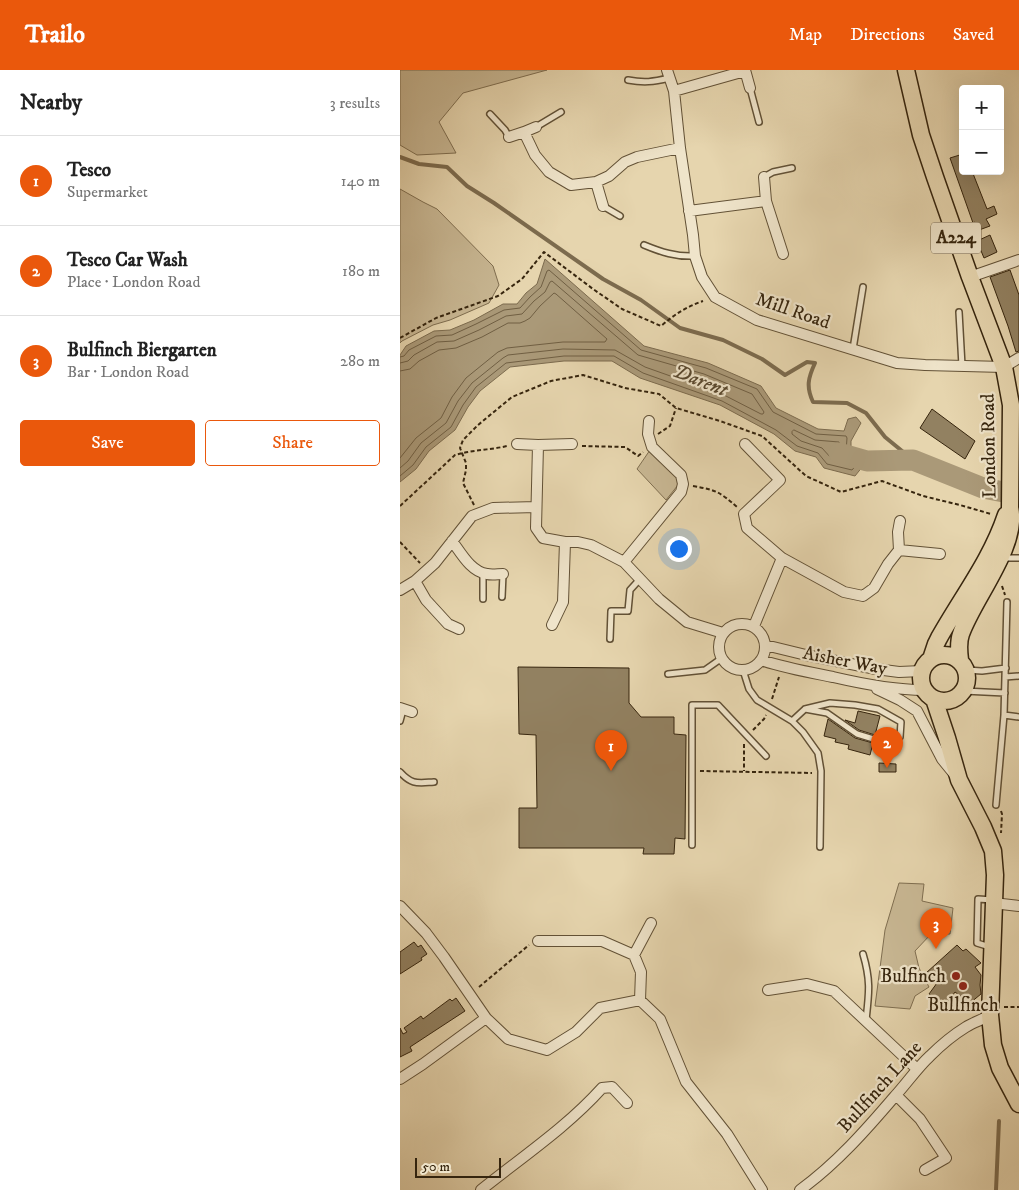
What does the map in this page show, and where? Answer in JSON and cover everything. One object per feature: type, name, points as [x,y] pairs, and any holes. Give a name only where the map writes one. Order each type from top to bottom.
[{"type":"main road","name":"London Road","points":[[906,70],[921,135],[970,277],[1004,367],[1010,405],[1010,505],[1000,532],[1003,558],[961,635],[959,650],[968,679],[950,716],[947,738]]},
{"type":"main road","name":"London Road","points":[[1003,558],[939,638],[921,679],[947,738],[959,780],[993,851],[995,875],[990,1015],[993,1045],[1000,1068],[1019,1104]]},
{"type":"main road","points":[[926,665],[939,656],[947,655],[956,657],[963,665]]},
{"type":"main road","points":[[929,695],[944,702],[960,695]]},
{"type":"street","points":[[674,91],[745,71],[750,88]]},
{"type":"street","name":"Mill Road","points":[[668,74],[674,91],[695,256],[702,276],[715,297],[757,320],[897,363],[925,366],[1004,367]]},
{"type":"street","points":[[508,137],[536,127]]},
{"type":"street","points":[[524,132],[535,155],[549,172],[571,186],[596,182],[609,176],[625,162],[637,157],[680,148]]},
{"type":"street","points":[[764,177],[766,201],[784,254]]},
{"type":"street","points":[[596,182],[603,206]]},
{"type":"street","points":[[689,211],[766,201]]},
{"type":"street","points":[[970,277],[1019,260]]},
{"type":"street","points":[[1004,367],[1019,358]]},
{"type":"street","points":[[624,562],[681,492],[683,484],[681,476],[652,447],[648,434],[649,421]]},
{"type":"street","points":[[517,444],[538,446],[572,444]]},
{"type":"street","points":[[745,444],[780,480],[744,514],[747,528],[782,558],[844,592],[863,596],[874,588],[899,550],[898,532],[900,521]]},
{"type":"street","points":[[538,446],[536,528],[543,538],[591,545],[624,562],[659,599],[687,622],[723,633]]},
{"type":"street","points":[[400,590],[414,581],[434,563],[472,516],[493,508],[536,507]]},
{"type":"street","points":[[452,542],[468,563],[485,574],[503,574]]},
{"type":"street","points":[[552,626],[567,603],[565,542]]},
{"type":"street","points":[[899,550],[940,554]]},
{"type":"street","points":[[754,626],[782,558]]},
{"type":"street","points":[[414,581],[426,600],[448,624],[459,628]]},
{"type":"street","points":[[738,624],[754,626],[761,633],[765,645],[765,652],[761,660],[752,668],[743,670],[731,668],[722,658],[719,647],[723,633],[730,627],[738,624]]},
{"type":"street","name":"Aisher Way","points":[[765,645],[876,669],[899,672],[926,665]]},
{"type":"street","name":"Aisher Way","points":[[761,660],[782,667],[929,695]]},
{"type":"street","points":[[867,684],[900,700],[917,711],[942,759],[959,780]]},
{"type":"street","points":[[994,902],[1019,906]]},
{"type":"street","points":[[402,914],[430,939],[486,1018],[508,1039],[547,1050],[576,1032],[600,1008],[640,1000]]},
{"type":"street","points":[[634,955],[651,922]]},
{"type":"street","points":[[538,942],[602,941],[634,955],[641,972],[640,1000],[660,1019],[686,1082],[727,1134],[762,1190]]},
{"type":"street","points":[[768,990],[807,984],[834,991],[917,1069]]},
{"type":"street","name":"Bullfinch Lane","points":[[800,1190],[820,1176],[852,1144],[917,1069],[937,1049],[967,1026],[982,1021],[990,1015]]},
{"type":"street","points":[[400,1079],[486,1018]]},
{"type":"street","points":[[481,1190],[563,1126],[602,1088],[612,1087],[627,1103]]},
{"type":"street","points":[[896,1095],[920,1119],[946,1158],[926,1170]]},
{"type":"lane","points":[[628,80],[652,82],[668,74]]},
{"type":"lane","points":[[750,88],[759,122]]},
{"type":"lane","points":[[536,127],[562,112]]},
{"type":"lane","points":[[490,114],[505,130],[508,137]]},
{"type":"lane","points":[[764,177],[773,172],[792,168]]},
{"type":"lane","points":[[603,206],[620,216]]},
{"type":"lane","points":[[644,245],[668,254],[695,256]]},
{"type":"lane","points":[[853,350],[863,287]]},
{"type":"lane","points":[[959,312],[962,366]]},
{"type":"lane","points":[[482,599],[483,572]]},
{"type":"lane","points":[[502,597],[503,574]]},
{"type":"lane","points":[[610,639],[611,612],[628,611],[630,590],[640,578]]},
{"type":"lane","points":[[996,805],[1004,715],[1007,602]]},
{"type":"lane","points":[[668,674],[705,670],[722,658]]},
{"type":"lane","points":[[963,665],[982,671],[1006,668]]},
{"type":"lane","points":[[743,670],[749,689],[757,700],[792,721],[803,732],[818,753],[821,773],[820,847]]},
{"type":"lane","points":[[1006,677],[1019,676]]},
{"type":"lane","points":[[960,695],[1005,693]]},
{"type":"lane","points":[[792,721],[805,709],[830,703],[855,705],[878,709],[901,722],[900,737],[890,744],[857,734],[827,714],[805,709]]},
{"type":"lane","points":[[692,845],[692,705],[718,705],[766,756]]},
{"type":"lane","points":[[400,721],[405,710]]},
{"type":"lane","points":[[1004,715],[1019,717]]},
{"type":"lane","points":[[400,772],[407,780],[416,783],[434,782]]},
{"type":"lane","points":[[863,954],[868,970],[869,988],[866,1021]]},
{"type":"path","points":[[400,338],[436,318],[498,296],[522,279],[544,252],[592,289],[622,309],[660,326],[689,306],[715,297]]},
{"type":"path","points":[[480,513],[472,502],[463,482],[466,463],[460,448],[463,440],[512,397],[551,381],[583,375],[625,388],[659,394],[676,408],[762,436],[806,476],[841,492],[882,481],[924,496],[992,514]]},
{"type":"path","points":[[572,444],[625,447],[638,456],[646,449],[652,447],[658,434],[670,426],[676,408]]},
{"type":"path","points":[[400,506],[455,455],[462,452],[517,444]]},
{"type":"path","points":[[683,484],[711,489],[727,497],[744,514]]},
{"type":"path","points":[[400,542],[427,570]]},
{"type":"path","points":[[692,771],[821,773]]},
{"type":"path","points":[[993,851],[1001,837],[1002,814],[996,805]]},
{"type":"path","points":[[470,995],[527,946],[538,942]]},
{"type":"shaded area","points":[[400,70],[547,70],[463,93],[439,122],[456,153],[417,155],[400,145]]},
{"type":"shaded area","points":[[400,189],[437,209],[493,266],[499,285],[489,303],[450,320],[433,325],[400,343]]},
{"type":"shaded area","points":[[650,450],[682,480],[666,500],[637,469]]},
{"type":"shaded area","points":[[899,883],[924,884],[922,901],[953,908],[950,934],[931,934],[915,951],[919,968],[929,987],[915,996],[910,1009],[875,1006],[885,930]]},
{"type":"water","points":[[545,259],[644,346],[708,363],[761,386],[776,408],[818,429],[844,431],[848,419],[856,417],[861,423],[851,441],[851,450],[867,461],[855,476],[824,468],[816,457],[795,451],[774,434],[720,405],[640,378],[612,361],[564,361],[510,367],[480,391],[455,430],[429,451],[416,469],[400,482],[400,355],[406,346],[434,331],[450,330],[474,320],[503,304],[517,304],[537,284]]},
{"type":"building","points":[[959,155],[959,175],[974,175],[987,209],[994,206],[997,214],[986,219],[990,226],[979,230],[975,222],[973,223],[950,158]]},
{"type":"building","points":[[990,235],[997,252],[984,258],[977,241]]},
{"type":"building","points":[[1010,270],[1019,295],[1019,351],[1016,352],[990,277]]},
{"type":"building","points":[[932,409],[975,441],[965,459],[920,428]]},
{"type":"building","points":[[518,667],[629,668],[629,703],[641,717],[674,717],[674,734],[686,735],[685,839],[675,838],[674,854],[643,854],[644,848],[519,848],[519,808],[537,808],[536,735],[519,734]]},
{"type":"building","points":[[858,711],[880,716],[875,735],[859,730],[845,720],[855,723]]},
{"type":"building","points":[[828,719],[855,738],[873,743],[870,755],[848,749],[849,745],[835,742],[836,739],[824,736]]},
{"type":"building","points":[[879,763],[896,764],[896,772],[879,772]]},
{"type":"building","points":[[414,942],[418,947],[421,945],[427,954],[421,958],[422,960],[400,974],[400,952]]},
{"type":"building","name":"Bulfinch","points":[[957,945],[963,951],[966,949],[981,963],[975,967],[981,975],[981,994],[970,1003],[955,992],[945,1006],[929,994],[937,983],[926,973]]},
{"type":"building","points":[[456,998],[465,1011],[410,1047],[412,1051],[400,1057],[400,1028],[403,1034],[407,1032],[404,1028],[421,1016],[423,1019],[450,999],[452,1001]]},
{"type":"waterway","points":[[400,157],[419,164],[447,167],[467,186],[603,279],[641,300],[680,328],[723,340],[762,359],[785,375],[807,362],[815,363],[809,382],[809,392],[813,402],[847,403],[866,413],[885,437],[913,460]]},
{"type":"waterway","name":"Darent","points":[[839,453],[867,461],[913,460],[983,488],[1019,495]]},
{"type":"waterway","points":[[996,1190],[999,1121]]},
{"type":"place","name":"Tesco Car Wash","points":[[887,768]]},
{"type":"place","name":"Tesco","points":[[611,771]]},
{"type":"place","name":"Bulfinch Biergarten","points":[[936,949]]},
{"type":"place","name":"Bulfinch","points":[[956,976]]},
{"type":"place","name":"Bullfinch","points":[[963,986]]}]
